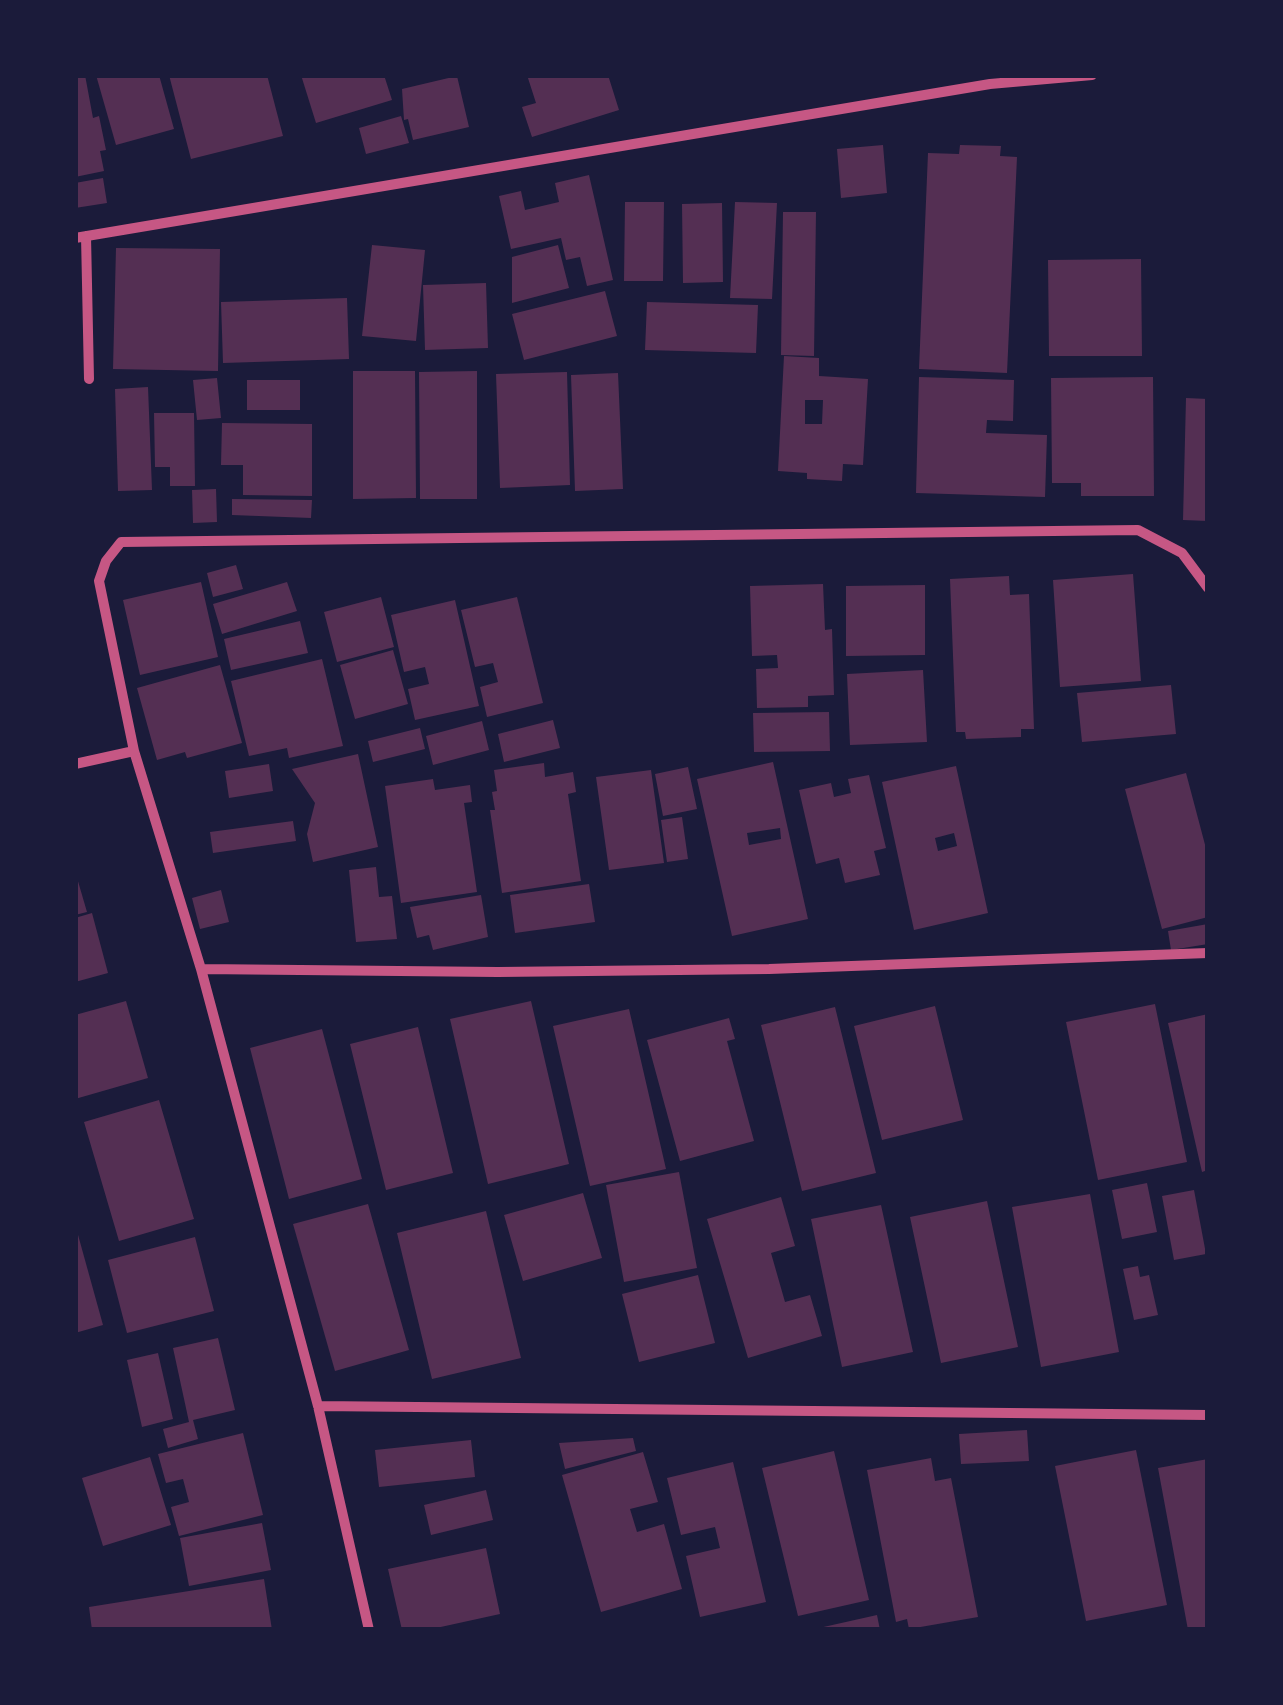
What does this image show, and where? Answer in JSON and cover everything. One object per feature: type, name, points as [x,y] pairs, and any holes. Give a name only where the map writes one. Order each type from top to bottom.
[{"type":"street","points":[[89,379],[80,237],[990,84],[1092,75]]},
{"type":"street","points":[[369,1630],[318,1406],[201,969],[134,751],[99,580],[106,560],[120,542],[1138,530],[1182,553],[1208,588]]},
{"type":"street","points":[[75,764],[134,751]]},
{"type":"street","points":[[201,969],[769,969],[1208,954]]},
{"type":"street","points":[[318,1406],[1208,1414]]},
{"type":"building","points":[[75,75],[85,75],[93,118],[99,116],[106,150],[100,151],[104,171],[75,177]]},
{"type":"building","points":[[96,75],[159,75],[174,129],[116,145]]},
{"type":"building","points":[[169,75],[267,75],[283,136],[191,159]]},
{"type":"building","points":[[301,75],[384,75],[392,100],[316,123]]},
{"type":"building","points":[[527,75],[608,75],[619,110],[532,137],[522,107],[536,103]]},
{"type":"building","points":[[457,76],[469,127],[413,140],[408,119],[404,120],[402,89]]},
{"type":"building","points":[[401,116],[409,143],[366,154],[359,128]]},
{"type":"building","points":[[883,145],[887,193],[841,198],[837,149]]},
{"type":"building","points":[[960,145],[1001,146],[1000,156],[1017,157],[1007,373],[919,369],[928,153],[959,154]]},
{"type":"building","points":[[589,175],[613,280],[587,286],[580,257],[566,260],[561,238],[511,249],[499,196],[521,191],[525,210],[559,202],[555,183]]},
{"type":"building","points":[[103,178],[107,203],[75,208],[75,183]]},
{"type":"building","points":[[625,202],[664,202],[663,281],[624,281]]},
{"type":"building","points":[[735,202],[777,203],[772,299],[730,298]]},
{"type":"building","points":[[722,203],[723,282],[683,283],[682,204]]},
{"type":"building","points":[[783,212],[816,212],[814,356],[781,355]]},
{"type":"building","points":[[372,245],[425,250],[416,341],[362,336]]},
{"type":"building","points":[[558,245],[569,288],[512,303],[512,257]]},
{"type":"building","points":[[116,248],[220,249],[218,371],[113,369]]},
{"type":"building","points":[[1141,259],[1142,356],[1049,356],[1048,260]]},
{"type":"building","points":[[486,283],[488,348],[425,350],[423,285]]},
{"type":"building","points":[[605,291],[617,336],[524,360],[512,314]]},
{"type":"building","points":[[347,298],[349,359],[223,363],[221,302]]},
{"type":"building","points":[[647,302],[758,305],[756,353],[645,350]]},
{"type":"building","points":[[784,356],[819,358],[819,376],[868,379],[863,465],[843,464],[842,481],[807,479],[807,473],[778,471]],"holes":[[[805,400],[823,400],[822,424],[805,424]]]},
{"type":"building","points":[[353,371],[415,371],[416,498],[353,499]]},
{"type":"building","points":[[477,371],[477,499],[420,499],[419,372]]},
{"type":"building","points":[[567,372],[570,485],[500,488],[496,374]]},
{"type":"building","points":[[618,373],[623,489],[575,491],[571,375]]},
{"type":"building","points":[[919,377],[1014,380],[1013,421],[987,420],[986,433],[1047,435],[1045,497],[916,493]]},
{"type":"building","points":[[1153,377],[1154,496],[1081,496],[1081,483],[1052,483],[1051,378]]},
{"type":"building","points":[[217,378],[221,418],[197,420],[193,380]]},
{"type":"building","points":[[247,380],[300,380],[300,410],[247,410]]},
{"type":"building","points":[[148,387],[152,490],[118,491],[115,389]]},
{"type":"building","points":[[1186,398],[1208,399],[1208,521],[1183,520]]},
{"type":"building","points":[[154,413],[194,413],[195,486],[170,486],[170,467],[155,467]]},
{"type":"building","points":[[222,423],[312,424],[312,496],[243,495],[243,465],[221,465]]},
{"type":"building","points":[[216,489],[217,522],[193,523],[192,490]]},
{"type":"building","points":[[232,499],[312,500],[311,518],[232,515]]},
{"type":"building","points":[[236,565],[243,589],[213,597],[207,573]]},
{"type":"building","points":[[1133,574],[1141,681],[1060,687],[1053,580]]},
{"type":"building","points":[[1009,576],[1010,595],[1029,594],[1034,729],[1021,729],[1021,737],[966,739],[965,732],[956,732],[950,579]]},
{"type":"building","points":[[201,582],[218,657],[140,675],[123,600]]},
{"type":"building","points":[[287,582],[297,611],[222,634],[213,604]]},
{"type":"building","points":[[823,584],[825,630],[832,629],[834,695],[808,696],[808,707],[757,708],[756,669],[778,668],[777,655],[752,656],[750,586]]},
{"type":"building","points":[[925,585],[925,655],[846,656],[846,586]]},
{"type":"building","points":[[381,597],[394,647],[337,662],[324,612]]},
{"type":"building","points":[[517,597],[543,703],[487,717],[480,687],[498,682],[493,663],[475,667],[461,610]]},
{"type":"building","points":[[455,600],[479,706],[415,720],[408,689],[429,684],[425,667],[404,672],[391,615]]},
{"type":"building","points":[[300,621],[308,653],[231,670],[224,639]]},
{"type":"building","points":[[393,650],[408,704],[355,719],[340,665]]},
{"type":"building","points":[[322,659],[343,746],[289,758],[287,748],[249,756],[231,681]]},
{"type":"building","points":[[220,665],[242,743],[187,758],[185,752],[157,760],[137,688]]},
{"type":"building","points":[[923,670],[927,742],[850,745],[847,674]]},
{"type":"building","points":[[1171,685],[1176,734],[1082,742],[1077,693]]},
{"type":"building","points":[[829,712],[830,751],[754,752],[753,713]]},
{"type":"building","points":[[553,720],[560,748],[504,762],[498,734]]},
{"type":"building","points":[[482,721],[489,750],[433,765],[426,736]]},
{"type":"building","points":[[420,728],[425,749],[373,762],[368,741]]},
{"type":"building","points":[[358,754],[378,847],[313,862],[307,834],[315,803],[292,769]]},
{"type":"building","points":[[773,762],[808,919],[732,936],[697,779]],"holes":[[[780,828],[781,839],[749,845],[747,833]]]},
{"type":"building","points":[[544,763],[545,777],[573,772],[576,792],[568,794],[581,881],[502,893],[490,810],[495,810],[492,792],[497,791],[494,770]]},
{"type":"building","points":[[269,764],[273,791],[229,798],[225,771]]},
{"type":"building","points":[[956,766],[988,913],[914,930],[882,782]],"holes":[[[954,833],[957,846],[938,851],[935,838]]]},
{"type":"building","points":[[688,767],[697,809],[663,816],[655,774]]},
{"type":"building","points":[[651,770],[664,863],[609,870],[596,777]]},
{"type":"building","points":[[1186,773],[1208,856],[1208,917],[1162,929],[1125,789]]},
{"type":"building","points":[[869,775],[886,848],[874,851],[880,875],[845,883],[839,858],[816,864],[799,790],[831,783],[834,797],[851,793],[848,779]]},
{"type":"building","points":[[433,779],[435,790],[470,785],[472,802],[464,803],[477,892],[401,903],[385,786]]},
{"type":"building","points":[[682,817],[688,859],[667,862],[661,820]]},
{"type":"building","points":[[293,821],[296,841],[213,853],[210,832]]},
{"type":"building","points":[[376,867],[379,897],[392,896],[397,939],[356,942],[349,870]]},
{"type":"building","points":[[75,871],[87,912],[75,915]]},
{"type":"building","points":[[589,884],[595,922],[515,933],[510,895]]},
{"type":"building","points":[[221,890],[229,922],[200,929],[192,898]]},
{"type":"building","points":[[481,895],[488,937],[433,950],[429,935],[417,938],[410,907]]},
{"type":"building","points":[[92,913],[108,973],[75,982],[75,918]]},
{"type":"building","points":[[1208,924],[1208,944],[1171,950],[1168,931]]},
{"type":"building","points":[[126,1001],[148,1078],[75,1099],[75,1015]]},
{"type":"building","points":[[531,1001],[569,1164],[488,1184],[450,1019]]},
{"type":"building","points":[[1155,1004],[1187,1162],[1098,1180],[1066,1022]]},
{"type":"building","points":[[935,1006],[963,1120],[882,1140],[854,1026]]},
{"type":"building","points":[[835,1007],[876,1173],[802,1191],[761,1025]]},
{"type":"building","points":[[629,1009],[666,1169],[590,1186],[553,1026]]},
{"type":"building","points":[[1208,1014],[1208,1170],[1202,1172],[1168,1023]]},
{"type":"building","points":[[729,1018],[735,1039],[727,1041],[754,1141],[680,1161],[647,1040]]},
{"type":"building","points":[[418,1027],[453,1173],[386,1190],[350,1044]]},
{"type":"building","points":[[322,1029],[362,1179],[289,1199],[250,1048]]},
{"type":"building","points":[[159,1100],[194,1219],[119,1241],[84,1122]]},
{"type":"building","points":[[679,1172],[697,1268],[624,1282],[606,1185]]},
{"type":"building","points":[[1147,1183],[1157,1232],[1122,1239],[1112,1190]]},
{"type":"building","points":[[1194,1190],[1206,1254],[1174,1260],[1162,1196]]},
{"type":"building","points":[[583,1193],[602,1258],[523,1281],[504,1215]]},
{"type":"building","points":[[1090,1194],[1119,1352],[1041,1367],[1012,1207]]},
{"type":"building","points":[[781,1197],[795,1246],[771,1253],[785,1302],[810,1295],[822,1336],[748,1358],[707,1219]]},
{"type":"building","points":[[987,1201],[1018,1347],[941,1363],[910,1217]]},
{"type":"building","points":[[368,1204],[409,1350],[335,1371],[293,1224]]},
{"type":"building","points":[[881,1205],[913,1352],[842,1367],[811,1219]]},
{"type":"building","points":[[486,1211],[521,1358],[432,1379],[397,1233]]},
{"type":"building","points":[[75,1224],[103,1325],[75,1333]]},
{"type":"building","points":[[195,1237],[214,1311],[127,1333],[108,1260]]},
{"type":"building","points":[[1138,1266],[1140,1277],[1149,1275],[1158,1315],[1134,1320],[1123,1269]]},
{"type":"building","points":[[698,1275],[715,1343],[639,1362],[622,1294]]},
{"type":"building","points":[[218,1338],[235,1410],[193,1420],[198,1439],[168,1448],[163,1429],[189,1422],[173,1348]]},
{"type":"building","points":[[158,1353],[173,1419],[142,1427],[127,1360]]},
{"type":"building","points":[[1027,1430],[1029,1461],[961,1464],[959,1434]]},
{"type":"building","points":[[243,1433],[263,1515],[179,1536],[171,1507],[189,1502],[183,1479],[166,1483],[158,1454]]},
{"type":"building","points":[[633,1438],[636,1451],[565,1469],[559,1443]]},
{"type":"building","points":[[471,1440],[475,1477],[379,1487],[375,1450]]},
{"type":"building","points":[[1136,1450],[1167,1605],[1086,1621],[1055,1466]]},
{"type":"building","points":[[834,1451],[869,1600],[798,1616],[762,1468]]},
{"type":"building","points":[[643,1452],[658,1502],[630,1509],[637,1532],[664,1524],[682,1589],[601,1612],[562,1475]]},
{"type":"building","points":[[150,1457],[171,1525],[103,1546],[82,1478]]},
{"type":"building","points":[[931,1458],[935,1481],[951,1478],[978,1617],[909,1629],[907,1619],[896,1622],[867,1470]]},
{"type":"building","points":[[1208,1459],[1208,1630],[1188,1630],[1158,1468]]},
{"type":"building","points":[[733,1462],[766,1602],[700,1617],[686,1556],[720,1548],[715,1527],[681,1535],[667,1478]]},
{"type":"building","points":[[486,1490],[493,1520],[431,1535],[424,1505]]},
{"type":"building","points":[[262,1523],[271,1570],[189,1586],[180,1538]]},
{"type":"building","points":[[486,1548],[500,1614],[427,1630],[402,1630],[388,1569]]},
{"type":"building","points":[[264,1579],[272,1630],[92,1630],[89,1607]]},
{"type":"building","points":[[877,1615],[880,1630],[819,1630],[819,1628]]}]
